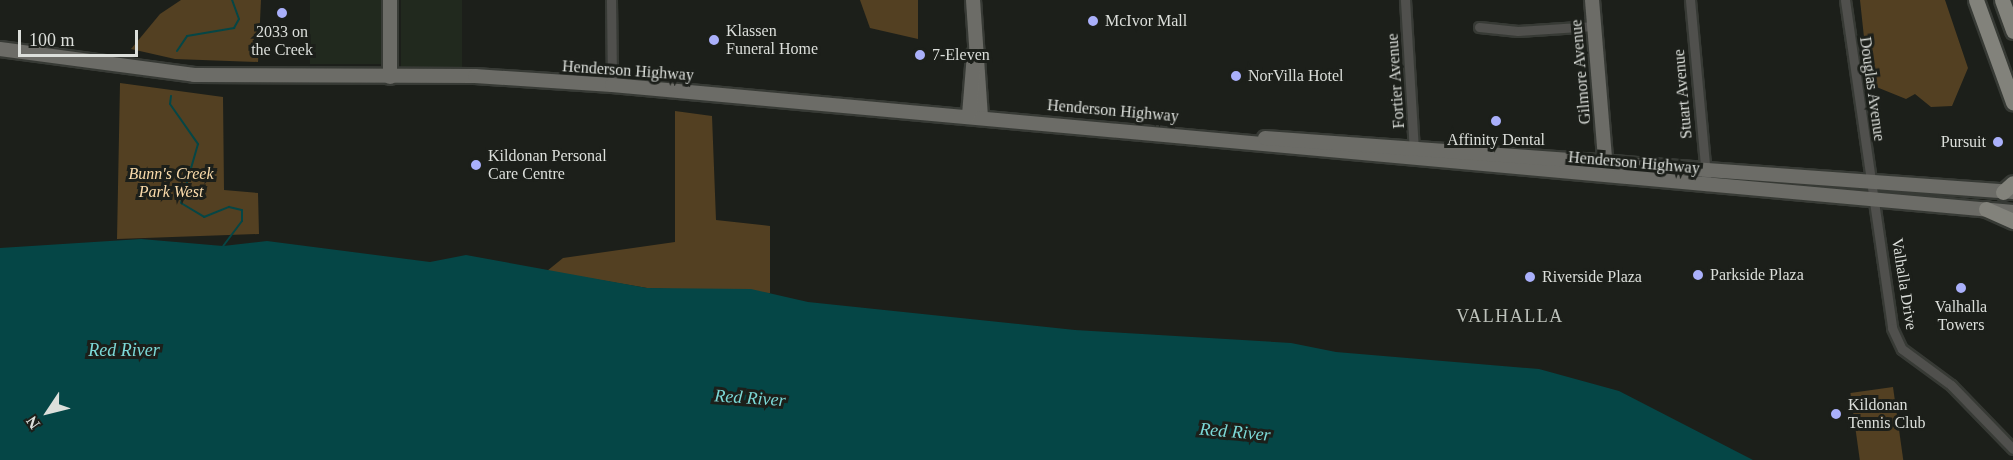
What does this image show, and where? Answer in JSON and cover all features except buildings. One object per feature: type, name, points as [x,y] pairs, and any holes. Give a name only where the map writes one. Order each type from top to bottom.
[{"type":"main road","points":[[390,0],[390,77]]},
{"type":"main road","points":[[973,0],[975,116]]},
{"type":"main road","name":"Gilmore Avenue","points":[[1592,0],[1607,177]]},
{"type":"main road","points":[[1976,0],[2013,102]]},
{"type":"main road","points":[[2002,0],[2013,31]]},
{"type":"main road","name":"Henderson Highway","points":[[0,49],[194,75],[390,77],[612,85],[1414,152],[1605,162],[1870,182],[2010,189]]},
{"type":"main road","name":"Henderson Highway","points":[[1414,152],[1607,177],[2013,212]]},
{"type":"main road","points":[[1986,209],[2013,221]]},
{"type":"street","points":[[611,0],[612,85]]},
{"type":"street","name":"Fortier Avenue","points":[[1405,0],[1414,152]]},
{"type":"street","name":"Stuart Avenue","points":[[1690,0],[1707,186]]},
{"type":"street","name":"Douglas Avenue","points":[[1845,0],[1870,182]]},
{"type":"street","points":[[1479,27],[1518,31],[1594,26]]},
{"type":"street","name":"Valhalla Drive","points":[[1870,182],[1875,201],[1892,328],[1902,349],[1951,385],[2013,449]]},
{"type":"shaded area","points":[[310,0],[386,0],[386,64],[310,64]]},
{"type":"shaded area","points":[[401,0],[462,0],[462,69],[401,69]]},
{"type":"green space","points":[[181,0],[261,0],[258,62],[175,59],[131,49],[160,14]]},
{"type":"green space","points":[[860,0],[918,0],[918,39],[870,28]]},
{"type":"green space","points":[[1860,0],[1945,0],[1968,68],[1952,106],[1931,107],[1915,94],[1906,99],[1869,84]]},
{"type":"green space","name":"Bunn's Creek Park West","points":[[120,83],[223,97],[224,190],[258,193],[259,234],[117,239]]},
{"type":"green space","points":[[675,111],[712,116],[716,220],[770,226],[770,293],[647,288],[547,271],[563,258],[675,242]]},
{"type":"green space","points":[[1893,387],[1903,460],[1860,460],[1850,393]]},
{"type":"water","name":"Red River","points":[[141,239],[223,246],[267,241],[430,262],[466,255],[647,288],[751,289],[808,302],[1075,330],[1291,343],[1336,352],[1539,369],[1619,391],[1753,460],[0,460],[0,248]]},
{"type":"waterway","points":[[177,51],[187,36],[234,28],[239,19],[232,0]]},
{"type":"waterway","points":[[171,96],[170,104],[198,144],[181,203],[204,217],[229,207],[242,210],[242,221],[223,246]]},
{"type":"place","name":"2033 on the Creek","points":[[282,13]]},
{"type":"place","name":"McIvor Mall","points":[[1093,21]]},
{"type":"place","name":"Klassen Funeral Home","points":[[714,40]]},
{"type":"place","name":"7-Eleven","points":[[920,55]]},
{"type":"place","name":"NorVilla Hotel","points":[[1236,76]]},
{"type":"place","name":"Affinity Dental","points":[[1496,121]]},
{"type":"place","name":"Pursuit","points":[[1998,142]]},
{"type":"place","name":"Kildonan Personal Care Centre","points":[[476,165]]},
{"type":"place","name":"Parkside Plaza","points":[[1698,275]]},
{"type":"place","name":"Riverside Plaza","points":[[1530,277]]},
{"type":"place","name":"Valhalla Towers","points":[[1961,288]]},
{"type":"place","name":"Kildonan Tennis Club","points":[[1836,414]]},
{"type":"district","name":"VALHALLA","points":[[1510,316]]}]
